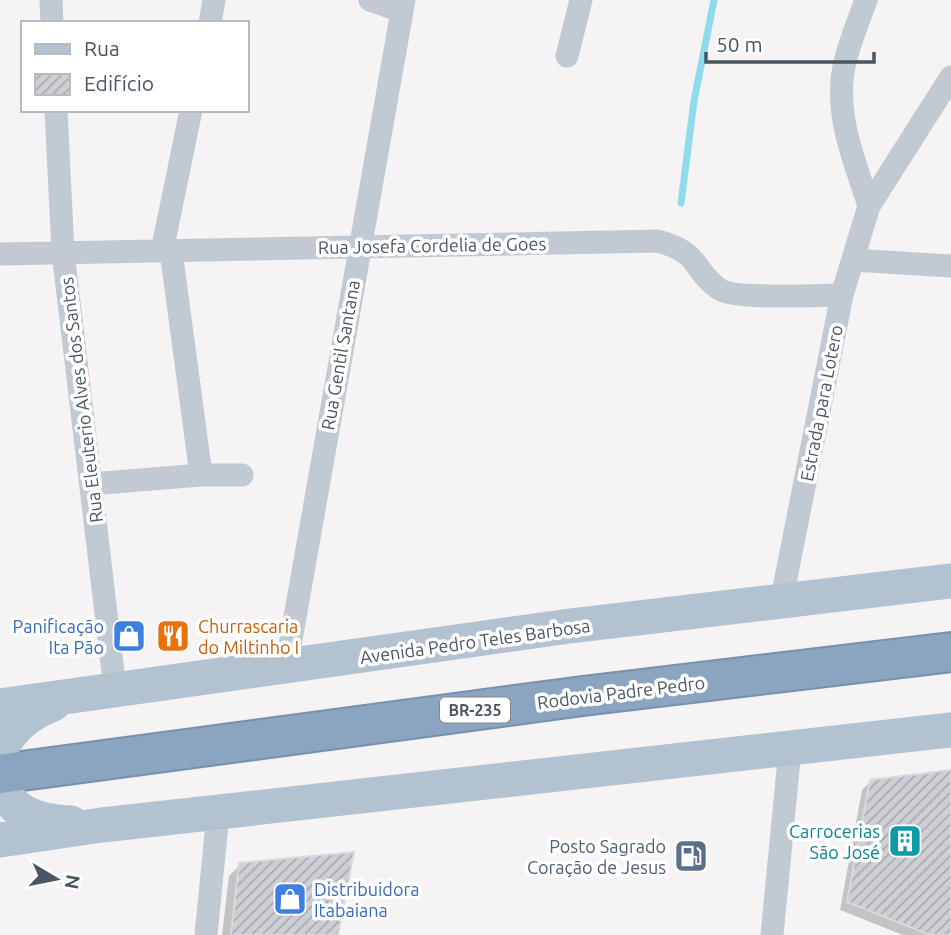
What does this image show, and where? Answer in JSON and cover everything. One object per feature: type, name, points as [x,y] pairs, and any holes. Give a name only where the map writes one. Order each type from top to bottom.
[{"type":"highway","name":"Rodovia Padre Pedro","points":[[0,774],[583,696],[951,652]]},
{"type":"main road","name":"Avenida Pedro Teles Barbosa","points":[[0,706],[286,668],[570,626],[951,581]]},
{"type":"main road","points":[[0,749],[11,731],[30,713],[72,696]]},
{"type":"main road","points":[[0,841],[102,825],[951,730]]},
{"type":"main road","points":[[0,783],[11,802],[27,815],[50,822],[102,825]]},
{"type":"street","points":[[51,0],[52,21]]},
{"type":"street","points":[[210,21],[214,0]]},
{"type":"street","points":[[369,0],[403,5]]},
{"type":"street","points":[[567,56],[581,0]]},
{"type":"street","points":[[866,0],[845,63],[841,92],[844,128],[869,206]]},
{"type":"street","name":"Rua Gentil Santana","points":[[286,668],[403,5]]},
{"type":"street","name":"Estrada para Lotero","points":[[781,603],[842,295],[869,206],[951,77]]},
{"type":"street","name":"Rua Eleuterio Alves dos Santos","points":[[56,112],[63,252],[115,689]]},
{"type":"street","points":[[191,112],[166,251],[201,475]]},
{"type":"street","name":"Rua Josefa Cordelia de Goes","points":[[0,254],[658,241],[682,248],[722,292],[740,295],[842,295]]},
{"type":"street","points":[[852,260],[951,266]]},
{"type":"street","points":[[90,484],[201,475],[242,475]]},
{"type":"street","points":[[772,935],[790,749]]},
{"type":"street","points":[[206,935],[218,814]]},
{"type":"building","name":"Carrocerias São José","points":[[951,770],[951,935],[930,935],[847,902],[870,780]]},
{"type":"building","name":"Distribuidora Itabaiana","points":[[354,852],[338,935],[231,935],[239,863]]},
{"type":"waterway","points":[[681,203],[694,101],[714,0]]},
{"type":"place","name":"Panificação Ita Pão","points":[[129,636]]},
{"type":"place","name":"Churrascaria do Miltinho I","points":[[173,636]]},
{"type":"place","name":"Carrocerias São José","points":[[905,841]]},
{"type":"place","name":"Posto Sagrado Coração de Jesus","points":[[691,856]]},
{"type":"place","name":"Distribuidora Itabaiana","points":[[290,899]]}]
